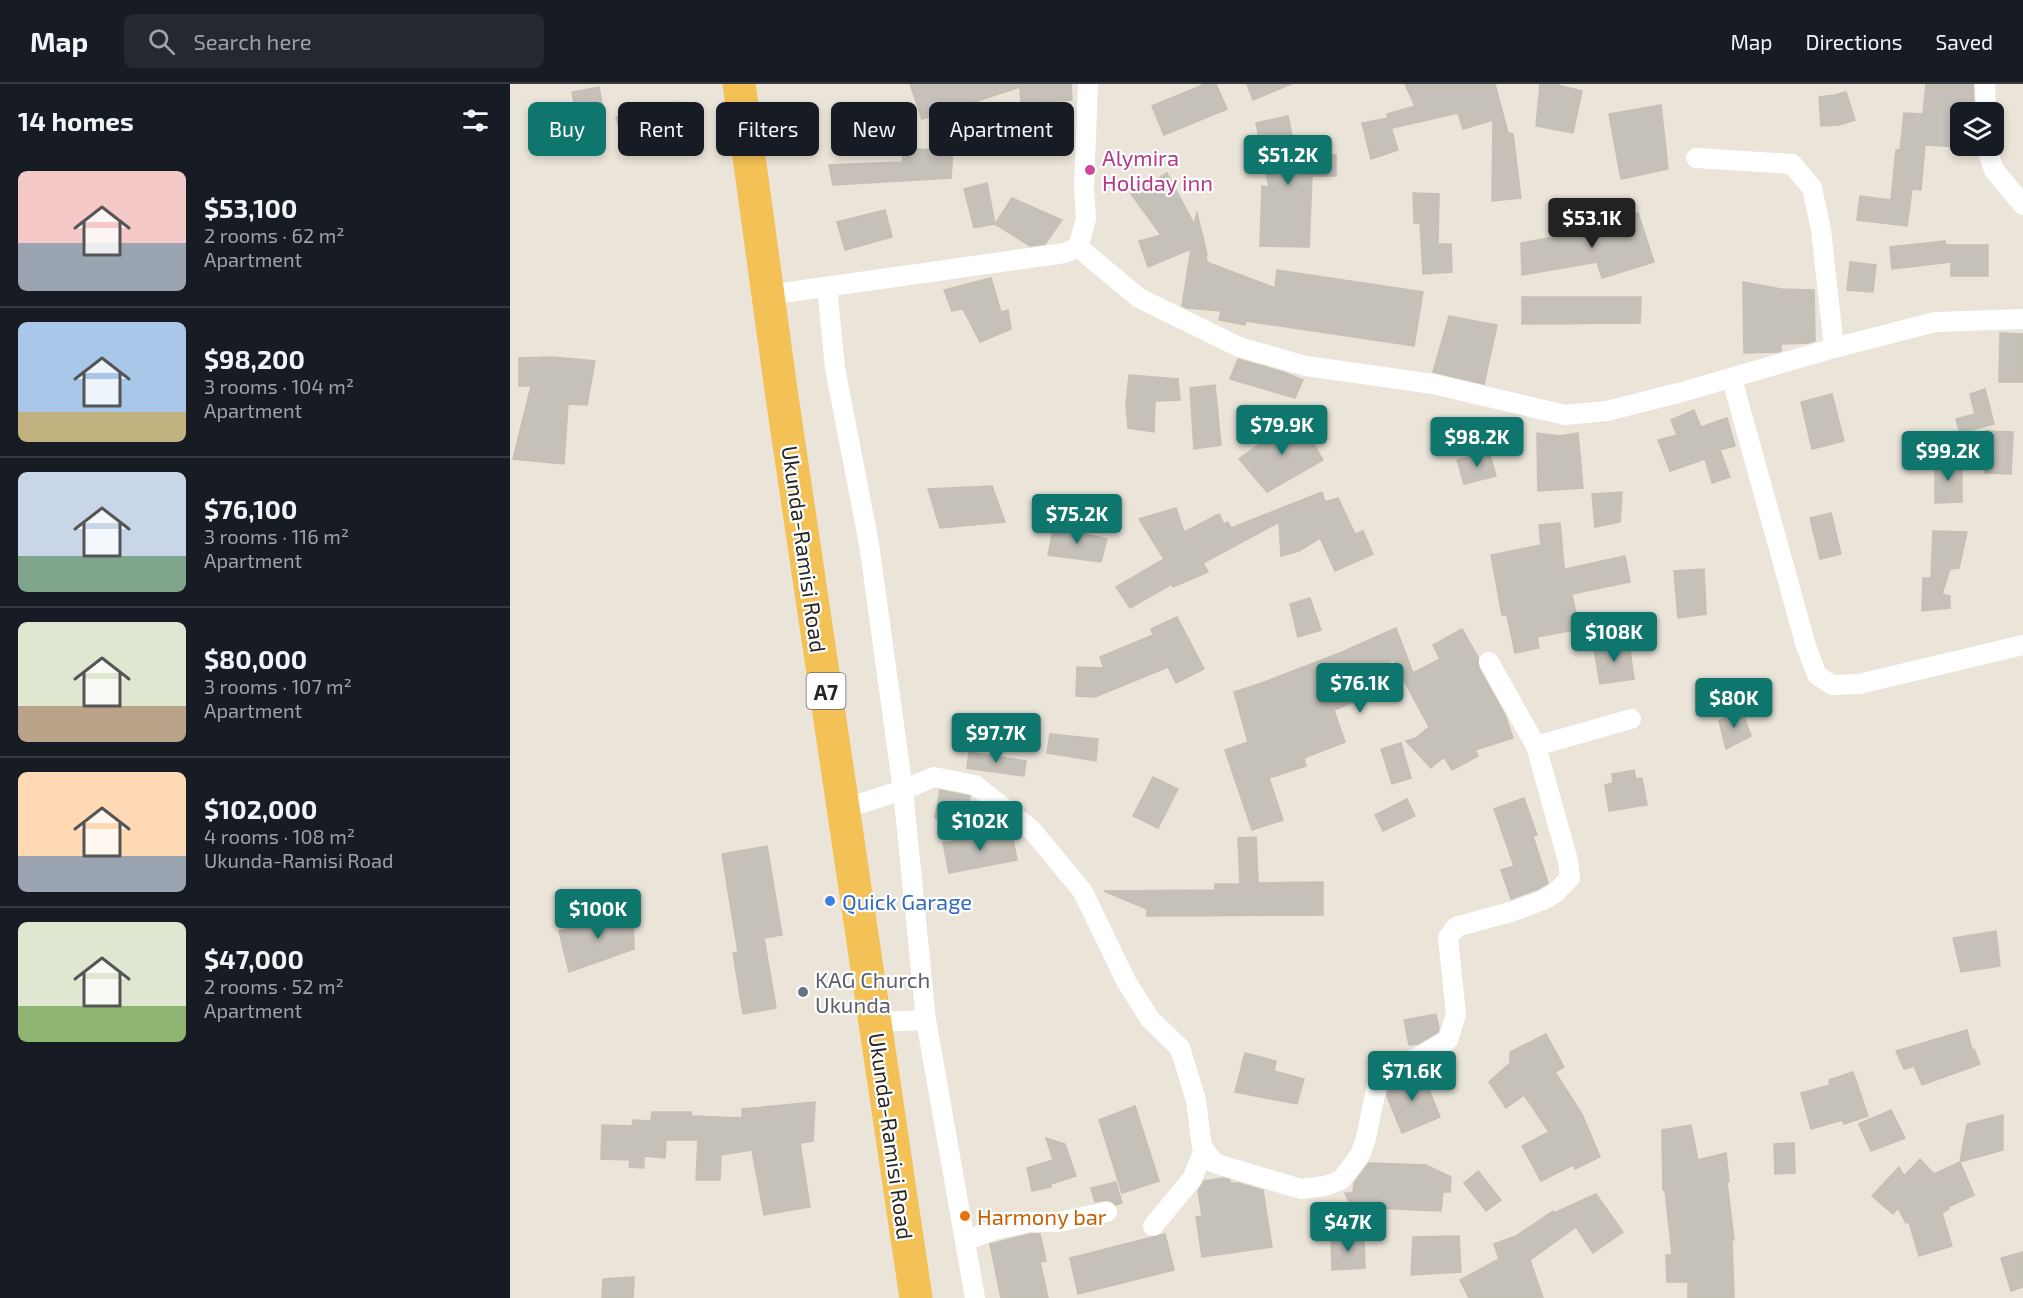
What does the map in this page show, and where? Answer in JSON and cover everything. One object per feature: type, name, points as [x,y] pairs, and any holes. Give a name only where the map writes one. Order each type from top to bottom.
[{"type":"highway","name":"Ukunda-Ramisi Road","points":[[740,84],[768,295],[916,1298]]},
{"type":"street","points":[[768,295],[1065,253],[1078,247],[1086,219],[1084,187],[1088,84]]},
{"type":"street","points":[[1985,84],[1986,102]]},
{"type":"street","points":[[1989,156],[1994,170],[2023,205]]},
{"type":"street","points":[[1696,158],[1792,164],[1812,188],[1821,230],[1834,348]]},
{"type":"street","points":[[1078,247],[1139,298],[1239,347],[1306,366],[1433,384],[1565,415],[1607,411],[1732,379],[1834,348],[1935,322],[2023,319]]},
{"type":"street","points":[[827,287],[835,368],[869,544],[903,790],[926,1020],[975,1298]]},
{"type":"street","points":[[1732,379],[1806,646],[1817,675],[1832,685],[1859,684],[2023,645]]},
{"type":"street","points":[[843,809],[903,790],[934,777],[975,785],[1032,830],[1083,892],[1126,981],[1150,1019],[1180,1048],[1196,1100],[1202,1147],[1214,1164],[1301,1189],[1325,1186],[1341,1180],[1360,1155],[1366,1138],[1378,1080],[1448,1040],[1455,1014],[1448,938],[1456,927],[1514,911],[1543,900],[1555,893],[1570,878],[1568,861],[1536,746],[1489,662]]},
{"type":"street","points":[[1536,746],[1631,719]]},
{"type":"street","points":[[875,1022],[926,1020]]},
{"type":"street","points":[[1153,1226],[1192,1179],[1204,1150]]},
{"type":"street","points":[[965,1241],[994,1230],[1029,1222],[1058,1222],[1107,1212]]},
{"type":"building","points":[[910,84],[1071,84],[1072,100],[1021,102],[1020,87],[974,102],[929,102],[929,117],[922,119]]},
{"type":"building","points":[[1205,84],[1216,84],[1227,109],[1164,135],[1152,106]]},
{"type":"building","points":[[1247,84],[1291,84],[1253,100]]},
{"type":"building","points":[[1405,84],[1495,84],[1508,133],[1513,134],[1521,198],[1492,201],[1493,120],[1463,129],[1458,113],[1392,128],[1387,114],[1415,106]]},
{"type":"building","points":[[1540,84],[1554,84],[1582,91],[1573,133],[1536,126]]},
{"type":"building","points":[[1926,84],[1973,84],[1974,102],[1950,102],[1950,146],[1925,145],[1921,190],[1912,189],[1907,226],[1857,220],[1860,196],[1891,200],[1896,150],[1900,150],[1904,113],[1923,114]]},
{"type":"building","points":[[599,87],[602,102],[574,102],[572,92]]},
{"type":"building","points":[[1846,92],[1855,120],[1839,125],[1821,126],[1819,97]]},
{"type":"building","points":[[1661,105],[1668,169],[1621,179],[1609,114]]},
{"type":"building","points":[[1288,116],[1296,155],[1336,155],[1336,176],[1312,176],[1309,247],[1260,246],[1262,186],[1269,187],[1256,123]]},
{"type":"building","points":[[1388,118],[1398,150],[1371,159],[1362,123]]},
{"type":"building","points":[[917,149],[929,150],[929,156],[953,156],[951,178],[833,185],[829,165],[902,162],[903,156],[917,156]]},
{"type":"building","points":[[1167,173],[1194,224],[1197,213],[1207,254],[1206,260],[1209,263],[1275,288],[1277,270],[1423,292],[1414,346],[1246,321],[1245,325],[1219,320],[1221,311],[1182,306],[1191,249],[1148,267],[1139,241],[1161,235],[1131,194]]},
{"type":"building","points":[[987,183],[995,224],[974,228],[964,189]]},
{"type":"building","points":[[1413,193],[1439,194],[1438,244],[1451,244],[1452,272],[1423,274],[1420,223],[1414,223]]},
{"type":"building","points":[[1012,198],[1062,220],[1045,244],[1030,246],[995,224]]},
{"type":"building","points":[[885,210],[892,237],[845,250],[837,222]]},
{"type":"building","points":[[1638,213],[1654,262],[1602,278],[1597,262],[1522,275],[1521,243],[1576,233]]},
{"type":"building","points":[[1945,241],[1946,245],[1988,245],[1988,276],[1951,276],[1951,262],[1892,269],[1890,247]]},
{"type":"building","points":[[1850,262],[1876,265],[1873,292],[1847,290]]},
{"type":"building","points":[[991,278],[1001,312],[1008,310],[1011,329],[980,342],[963,309],[952,311],[944,290]]},
{"type":"building","points":[[1743,282],[1781,289],[1814,290],[1815,341],[1781,344],[1781,351],[1778,352],[1744,353]]},
{"type":"building","points":[[1522,297],[1641,297],[1640,323],[1522,324]]},
{"type":"building","points":[[1449,316],[1497,325],[1484,384],[1433,372]]},
{"type":"building","points":[[2000,333],[2023,334],[2023,382],[1999,382]]},
{"type":"building","points":[[553,357],[595,361],[587,405],[568,404],[564,464],[513,459],[531,386],[519,386],[519,358]]},
{"type":"building","points":[[1238,359],[1303,380],[1295,398],[1230,379]]},
{"type":"building","points":[[1129,375],[1178,379],[1180,400],[1155,401],[1154,432],[1128,428],[1126,405]]},
{"type":"building","points":[[1215,385],[1221,445],[1194,449],[1190,388]]},
{"type":"building","points":[[1985,389],[1994,424],[1960,433],[1956,419],[1975,414],[1970,394]]},
{"type":"building","points":[[1832,394],[1844,441],[1812,449],[1801,402]]},
{"type":"building","points":[[1694,410],[1701,427],[1727,418],[1735,446],[1720,450],[1730,477],[1712,483],[1705,459],[1670,471],[1658,440],[1677,435],[1671,420]]},
{"type":"building","points":[[1298,417],[1323,460],[1267,492],[1239,459]]},
{"type":"building","points":[[1987,431],[2013,432],[2011,474],[1985,473]]},
{"type":"building","points":[[1537,433],[1559,436],[1578,433],[1583,488],[1538,491]]},
{"type":"building","points":[[1489,451],[1496,476],[1464,484],[1457,460]]},
{"type":"building","points":[[1962,462],[1962,502],[1935,503],[1935,463]]},
{"type":"building","points":[[992,486],[1005,522],[940,528],[928,489]]},
{"type":"building","points":[[1322,492],[1325,502],[1338,498],[1355,534],[1363,531],[1373,554],[1335,571],[1320,538],[1299,551],[1281,556],[1279,522],[1203,563],[1208,572],[1173,587],[1172,584],[1130,608],[1116,587],[1164,559],[1139,519],[1176,508],[1184,532],[1219,514],[1224,524],[1228,522],[1231,528]]},
{"type":"building","points":[[1622,492],[1620,522],[1595,527],[1592,494]]},
{"type":"building","points":[[1831,513],[1841,554],[1820,559],[1810,518]]},
{"type":"building","points":[[1560,523],[1566,569],[1625,556],[1630,582],[1572,594],[1579,629],[1537,637],[1539,648],[1515,653],[1507,615],[1502,615],[1491,555],[1541,545],[1539,525]]},
{"type":"building","points":[[1054,526],[1107,539],[1101,562],[1048,555]]},
{"type":"building","points":[[1933,531],[1967,532],[1959,568],[1950,569],[1942,594],[1950,596],[1950,608],[1922,611],[1923,578],[1931,578]]},
{"type":"building","points":[[1704,569],[1706,614],[1678,618],[1674,571]]},
{"type":"building","points":[[1310,598],[1321,630],[1298,637],[1290,604]]},
{"type":"building","points":[[1177,617],[1204,669],[1176,683],[1168,667],[1095,697],[1076,696],[1077,667],[1104,668],[1100,657],[1153,635],[1151,629]]},
{"type":"building","points":[[1396,628],[1413,673],[1440,659],[1433,645],[1462,629],[1478,657],[1479,668],[1505,715],[1513,738],[1475,750],[1478,756],[1452,770],[1444,757],[1431,768],[1406,741],[1416,738],[1429,727],[1393,660],[1354,677],[1364,698],[1334,710],[1345,742],[1304,758],[1306,766],[1269,778],[1283,820],[1252,830],[1225,750],[1248,742],[1234,692],[1342,652]]},
{"type":"building","points":[[1629,643],[1634,679],[1600,684],[1594,648]]},
{"type":"building","points":[[1741,708],[1751,736],[1726,749],[1719,721]]},
{"type":"building","points":[[1050,734],[1098,739],[1096,761],[1047,753]]},
{"type":"building","points":[[1401,743],[1411,778],[1392,784],[1381,749]]},
{"type":"building","points":[[969,752],[1026,761],[1024,776],[967,768]]},
{"type":"building","points":[[1634,770],[1636,779],[1642,778],[1647,805],[1609,811],[1605,785],[1613,783],[1612,774]]},
{"type":"building","points":[[1153,777],[1178,789],[1158,828],[1133,816]]},
{"type":"building","points":[[940,790],[970,796],[965,823],[935,818]]},
{"type":"building","points":[[1524,798],[1537,835],[1533,836],[1548,883],[1511,899],[1501,870],[1514,866],[1494,809]]},
{"type":"building","points":[[1407,799],[1415,816],[1383,831],[1375,815]]},
{"type":"building","points":[[1011,830],[1017,860],[949,873],[943,843]]},
{"type":"building","points":[[1256,837],[1258,883],[1323,882],[1323,915],[1147,916],[1147,909],[1104,891],[1215,890],[1215,884],[1240,884],[1238,838]]},
{"type":"building","points":[[767,846],[782,935],[764,938],[776,1008],[743,1014],[733,953],[738,952],[722,854]]},
{"type":"building","points":[[633,908],[634,949],[569,972],[559,931]]},
{"type":"building","points":[[1996,931],[2000,966],[1961,972],[1953,938]]},
{"type":"building","points":[[1436,1014],[1438,1032],[1418,1044],[1409,1045],[1404,1020]]},
{"type":"building","points":[[1967,1030],[1972,1050],[1974,1049],[1980,1064],[1922,1085],[1914,1066],[1904,1069],[1896,1051]]},
{"type":"building","points":[[1546,1034],[1564,1067],[1555,1072],[1582,1114],[1600,1157],[1575,1169],[1573,1165],[1541,1181],[1522,1146],[1549,1132],[1524,1095],[1506,1108],[1489,1082],[1510,1063],[1510,1052]]},
{"type":"building","points":[[1245,1053],[1276,1061],[1274,1071],[1304,1079],[1297,1104],[1235,1092]]},
{"type":"building","points":[[1421,1069],[1440,1117],[1402,1133],[1387,1096],[1389,1088]]},
{"type":"building","points":[[1853,1072],[1868,1116],[1844,1124],[1842,1120],[1811,1129],[1801,1093],[1830,1085],[1829,1080]]},
{"type":"building","points":[[815,1102],[813,1141],[800,1143],[810,1207],[764,1215],[752,1150],[721,1155],[720,1180],[696,1180],[698,1140],[666,1140],[665,1158],[644,1156],[644,1168],[629,1167],[630,1160],[601,1159],[602,1125],[632,1126],[633,1120],[651,1121],[652,1112],[691,1112],[691,1116],[742,1118],[742,1109]]},
{"type":"building","points":[[1135,1106],[1159,1181],[1122,1193],[1099,1120]]},
{"type":"building","points":[[1891,1110],[1905,1138],[1871,1151],[1859,1124]]},
{"type":"building","points":[[2003,1115],[2003,1150],[1960,1162],[1967,1124]]},
{"type":"building","points":[[1691,1125],[1698,1160],[1726,1153],[1734,1240],[1732,1240],[1734,1298],[1688,1298],[1688,1282],[1667,1282],[1666,1255],[1672,1255],[1665,1190],[1663,1190],[1662,1130]]},
{"type":"building","points":[[1046,1138],[1065,1144],[1076,1176],[1051,1184],[1051,1187],[1032,1191],[1027,1168],[1053,1160]]},
{"type":"building","points":[[1794,1143],[1795,1173],[1775,1174],[1774,1144]]},
{"type":"building","points":[[1920,1159],[1934,1174],[1960,1162],[1974,1195],[1948,1207],[1949,1209],[1942,1213],[1952,1246],[1919,1256],[1909,1222],[1906,1223],[1898,1208],[1893,1214],[1872,1196],[1899,1167],[1904,1176]]},
{"type":"building","points":[[1369,1163],[1426,1165],[1451,1177],[1450,1192],[1443,1192],[1441,1211],[1351,1207],[1345,1193],[1353,1193],[1354,1183]]},
{"type":"building","points":[[1478,1171],[1501,1200],[1486,1211],[1464,1183]]},
{"type":"building","points":[[1223,1178],[1230,1180],[1230,1183],[1263,1190],[1272,1247],[1202,1257],[1196,1217],[1202,1216],[1198,1191],[1204,1181]]},
{"type":"building","points":[[1116,1182],[1122,1203],[1116,1205],[1105,1200],[1095,1202],[1091,1188]]},
{"type":"building","points":[[1596,1194],[1623,1232],[1593,1253],[1576,1227],[1530,1260],[1543,1298],[1469,1298],[1460,1280],[1499,1259],[1494,1244],[1516,1236],[1553,1211],[1554,1213]]},
{"type":"building","points":[[1030,1234],[1040,1234],[1046,1261],[1040,1262],[1048,1298],[1001,1298],[990,1244]]},
{"type":"building","points":[[1165,1234],[1174,1270],[1078,1294],[1070,1258]]},
{"type":"building","points":[[1459,1236],[1461,1272],[1411,1275],[1413,1237]]},
{"type":"building","points":[[1364,1237],[1365,1268],[1332,1270],[1331,1238]]},
{"type":"building","points":[[2023,1252],[2023,1287],[2011,1291],[2001,1258]]},
{"type":"building","points":[[634,1277],[633,1298],[602,1298],[603,1279]]},
{"type":"place","name":"Alymira Holiday inn","points":[[1090,170]]},
{"type":"place","name":"Quick Garage","points":[[830,901]]},
{"type":"place","name":"KAG Church Ukunda","points":[[803,992]]},
{"type":"place","name":"Harmony bar","points":[[965,1216]]}]
